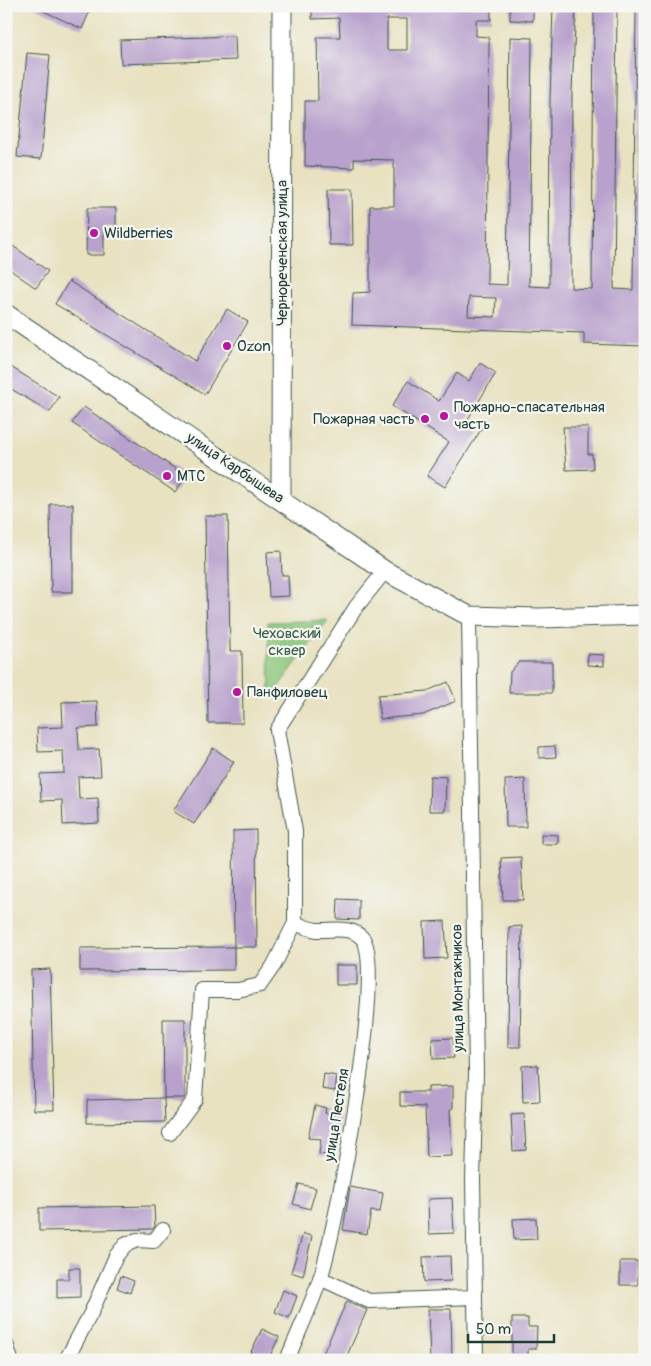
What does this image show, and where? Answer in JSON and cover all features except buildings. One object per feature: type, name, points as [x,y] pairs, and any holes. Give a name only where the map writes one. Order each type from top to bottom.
[{"type":"main road","name":"Чернореченская улица","points":[[280,499],[282,6]]},
{"type":"main road","name":"улица Карбышева","points":[[6,314],[385,571],[469,616]]},
{"type":"main road","points":[[469,616],[539,618],[645,615]]},
{"type":"street","points":[[170,1133],[195,1099],[202,990],[238,990],[260,985],[274,965],[295,923],[294,831],[277,730],[356,607],[385,571]]},
{"type":"street","name":"улица Монтажников","points":[[469,616],[476,1073],[474,1296],[476,1360]]},
{"type":"street","name":"улица Пестеля","points":[[287,1360],[320,1278],[345,1172],[363,1054],[367,1003],[367,950],[363,939],[352,931],[345,929],[316,930],[295,923]]},
{"type":"street","points":[[66,1360],[91,1314],[116,1256],[125,1245],[137,1240],[154,1241],[163,1230]]},
{"type":"street","points":[[320,1278],[368,1301],[474,1296]]},
{"type":"street","points":[[6,1344],[10,1360]]},
{"type":"green space","name":"Чеховский сквер","points":[[328,620],[270,698],[268,622]]},
{"type":"place","name":"Wildberries","points":[[94,233]]},
{"type":"place","name":"Ozon","points":[[227,346]]},
{"type":"place","name":"Пожарно-спасательная часть","points":[[444,416]]},
{"type":"place","name":"Пожарная часть","points":[[425,419]]},
{"type":"place","name":"МТС","points":[[167,476]]},
{"type":"place","name":"Панфиловец","points":[[237,692]]}]
